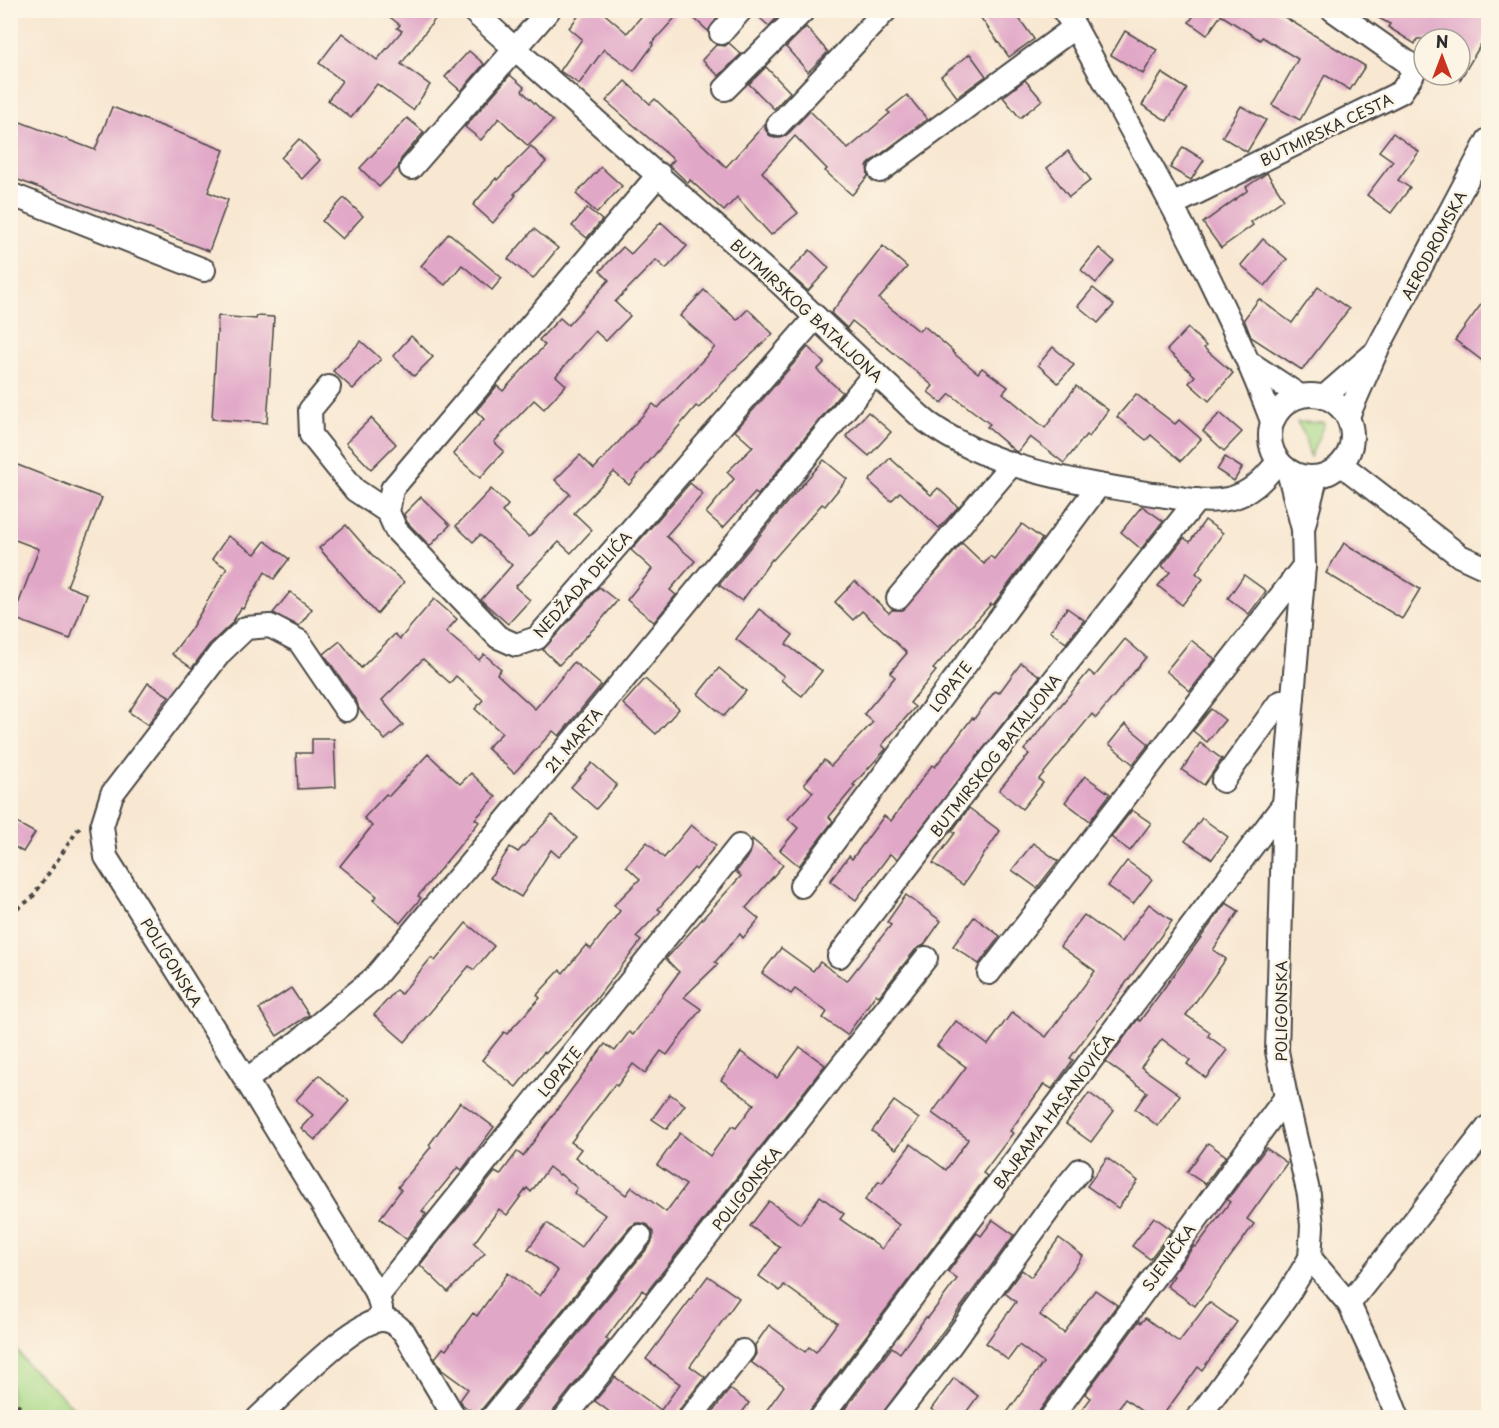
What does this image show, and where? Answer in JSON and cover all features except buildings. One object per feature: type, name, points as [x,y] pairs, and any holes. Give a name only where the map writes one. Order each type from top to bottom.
[{"type":"street","name":"BUTMIRSKOG BATALJONA","points":[[472,10],[596,122],[659,174],[926,421],[964,445],[1012,464],[1099,486],[1197,500],[1227,500],[1245,494],[1283,467]]},
{"type":"street","points":[[411,168],[549,10]]},
{"type":"street","points":[[721,33],[741,10]]},
{"type":"street","points":[[725,89],[804,10]]},
{"type":"street","points":[[778,124],[885,10]]},
{"type":"street","name":"BUTMIRSKA CESTA","points":[[1172,205],[1401,92],[1413,74],[1407,62],[1333,10]]},
{"type":"street","points":[[880,171],[1069,19],[1172,205],[1250,363],[1272,421]]},
{"type":"street","name":"AERODROMSKA","points":[[1348,416],[1377,350],[1488,140]]},
{"type":"street","points":[[329,387],[310,410],[311,435],[355,490],[388,512],[393,489],[659,174]]},
{"type":"street","points":[[10,194],[204,270]]},
{"type":"street","name":"NEDŽADA DELIĆA","points":[[388,512],[396,530],[498,637],[516,645],[537,638],[816,317]]},
{"type":"street","name":"AERODROMSKA","points":[[1324,397],[1377,350]]},
{"type":"street","points":[[1250,363],[1300,396]]},
{"type":"street","name":"21. MARTA","points":[[246,1080],[315,1028],[374,978],[601,707],[875,373]]},
{"type":"street","points":[[1300,396],[1324,397],[1335,402],[1348,416],[1353,438],[1350,452],[1342,465],[1330,473],[1316,478],[1302,477],[1283,467],[1271,449],[1269,435],[1272,421],[1289,401],[1300,396]]},
{"type":"street","points":[[898,598],[1012,464]]},
{"type":"street","points":[[1342,465],[1460,556],[1488,569]]},
{"type":"street","name":"POLIGONSKA","points":[[1283,467],[1303,529]]},
{"type":"street","name":"POLIGONSKA","points":[[1198,1418],[1285,1299],[1310,1258],[1312,1226],[1309,1195],[1277,1051],[1284,804],[1304,566],[1303,529],[1316,478]]},
{"type":"street","name":"LOPATE","points":[[801,886],[1099,486]]},
{"type":"street","name":"BUTMIRSKOG BATALJONA","points":[[839,956],[960,798],[1197,500]]},
{"type":"street","points":[[989,973],[1304,566]]},
{"type":"street","name":"POLIGONSKA","points":[[346,710],[299,641],[270,626],[246,628],[220,653],[112,794],[102,826],[106,856],[378,1296],[381,1320]]},
{"type":"street","points":[[1223,781],[1279,703],[1293,697]]},
{"type":"street","name":"BAJRAMA HASANOVIĆA","points":[[821,1418],[1284,804]]},
{"type":"street","name":"LOPATE","points":[[378,1296],[739,846]]},
{"type":"street","name":"POLIGONSKA","points":[[566,1418],[926,958]]},
{"type":"street","name":"SJENIČKA","points":[[1051,1418],[1286,1097]]},
{"type":"street","points":[[1349,1304],[1488,1127]]},
{"type":"street","points":[[894,1418],[1080,1170]]},
{"type":"street","points":[[492,1418],[640,1236]]},
{"type":"street","points":[[1310,1258],[1349,1304],[1379,1369],[1398,1418]]},
{"type":"street","points":[[258,1418],[345,1337],[363,1326],[381,1320],[392,1321],[404,1332],[455,1418]]},
{"type":"street","points":[[690,1418],[743,1351]]},
{"type":"path","points":[[10,914],[32,898],[84,819]]},
{"type":"path","points":[[10,1398],[31,1418]]},
{"type":"green space","points":[[1297,422],[1325,423],[1310,457],[1304,434]]},
{"type":"green space","points":[[11,1342],[27,1364],[84,1417],[11,1417]]}]
